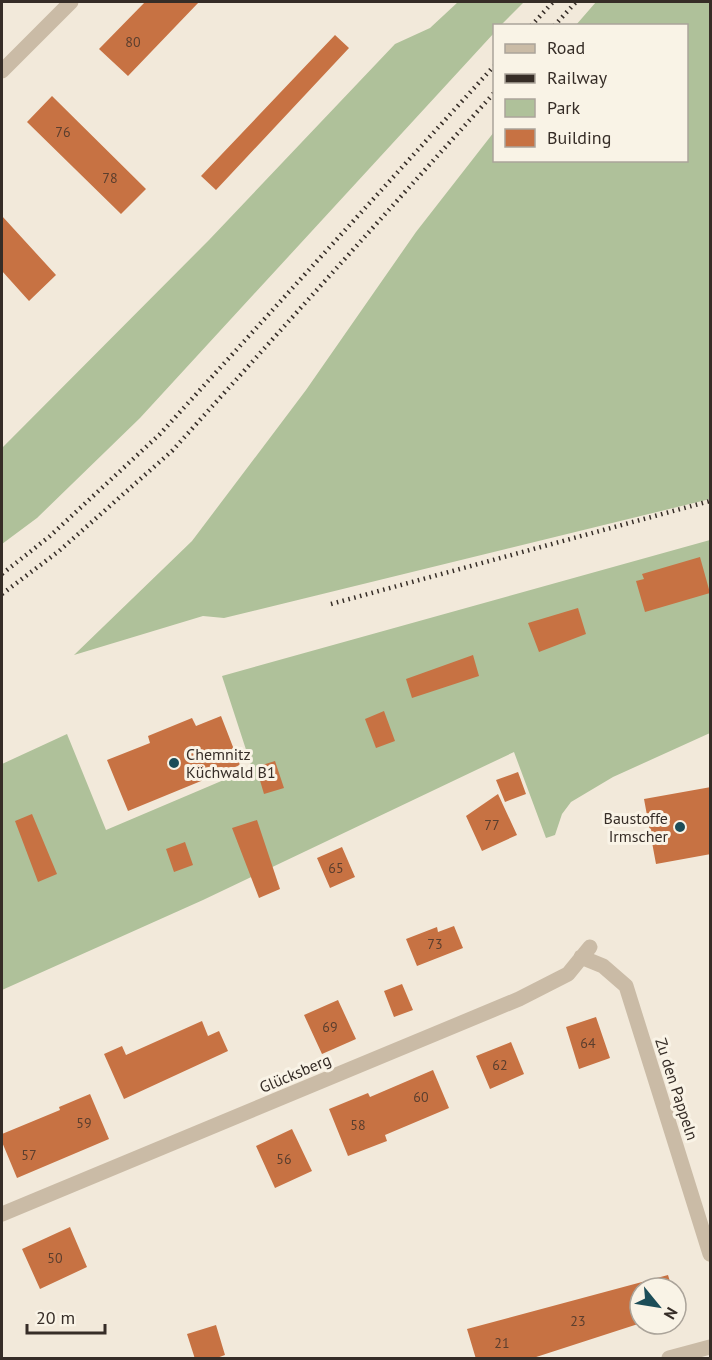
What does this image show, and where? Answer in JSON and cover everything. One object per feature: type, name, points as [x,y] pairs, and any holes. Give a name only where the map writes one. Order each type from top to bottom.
[{"type":"street","points":[[2,71],[71,2]]},
{"type":"street","name":"Glücksberg","points":[[2,1214],[519,999],[568,974],[585,952]]},
{"type":"street","name":"Zu den Pappeln","points":[[585,952],[626,986],[711,1254]]},
{"type":"street","points":[[669,1359],[711,1347]]},
{"type":"green space","points":[[458,2],[524,2],[502,24],[493,24],[493,34],[140,418],[37,518],[2,544],[2,448],[209,240],[395,44],[430,28]]},
{"type":"green space","points":[[596,2],[710,2],[710,499],[224,618],[203,616],[74,655],[192,541],[306,390],[416,232],[493,133],[493,162],[688,162],[688,24],[577,24]]},
{"type":"green space","points":[[710,540],[710,733],[613,777],[571,802],[562,814],[555,835],[546,838],[514,752],[203,900],[2,990],[2,764],[67,734],[106,830],[252,768],[222,676]]},
{"type":"building","points":[[145,2],[199,2],[128,76],[99,49]]},
{"type":"building","points":[[335,35],[349,48],[216,190],[201,176]]},
{"type":"building","points":[[52,96],[146,189],[121,214],[27,122]]},
{"type":"building","points":[[2,216],[56,275],[29,301],[2,271]]},
{"type":"building","points":[[700,557],[710,593],[645,612],[636,581],[644,579],[642,574]]},
{"type":"building","points":[[578,608],[586,634],[539,652],[528,623]]},
{"type":"building","points":[[473,655],[479,676],[412,698],[406,679]]},
{"type":"building","points":[[384,711],[395,741],[376,748],[365,719]]},
{"type":"building","name":"Chemnitz Küchwald B1","points":[[221,716],[240,765],[128,811],[107,760],[150,743],[148,736],[192,718],[196,726]]},
{"type":"building","points":[[275,761],[284,788],[264,794],[256,767]]},
{"type":"building","points":[[518,772],[526,794],[505,802],[496,780]]},
{"type":"building","name":"Baustoffe Irmscher","points":[[711,787],[711,854],[656,864],[644,799]]},
{"type":"building","points":[[498,794],[517,835],[482,851],[466,816]]},
{"type":"building","points":[[32,814],[57,874],[38,882],[15,821]]},
{"type":"building","points":[[257,820],[280,889],[259,898],[232,828]]},
{"type":"building","points":[[185,842],[193,865],[174,872],[166,849]]},
{"type":"building","points":[[342,847],[355,877],[330,888],[317,858]]},
{"type":"building","points":[[454,926],[463,948],[417,966],[406,939],[437,927],[438,932]]},
{"type":"building","points":[[402,984],[413,1010],[394,1017],[384,991]]},
{"type":"building","points":[[338,1000],[356,1039],[322,1054],[304,1015]]},
{"type":"building","points":[[596,1017],[610,1058],[579,1069],[566,1027]]},
{"type":"building","points":[[202,1021],[208,1036],[219,1031],[228,1051],[124,1099],[104,1054],[122,1046],[126,1055]]},
{"type":"building","points":[[511,1042],[524,1074],[490,1089],[476,1056]]},
{"type":"building","points":[[433,1070],[449,1108],[385,1135],[387,1141],[348,1156],[329,1109],[368,1093],[370,1097]]},
{"type":"building","points":[[90,1094],[109,1139],[17,1178],[2,1142],[2,1134],[60,1110],[59,1107]]},
{"type":"building","points":[[292,1129],[312,1171],[275,1188],[256,1146]]},
{"type":"building","points":[[70,1227],[87,1267],[40,1289],[22,1249]]},
{"type":"building","points":[[628,1286],[628,1327],[530,1359],[476,1359],[467,1329]]},
{"type":"building","points":[[216,1325],[225,1355],[214,1359],[195,1359],[187,1334]]},
{"type":"railway","points":[[533,24],[553,2]]},
{"type":"railway","points":[[556,24],[576,2]]},
{"type":"railway","points":[[2,574],[50,536],[160,434],[493,67]]},
{"type":"railway","points":[[2,594],[59,551],[172,451],[493,94]]},
{"type":"railway","points":[[331,604],[710,501]]},
{"type":"place","name":"Chemnitz Küchwald B1","points":[[174,763]]},
{"type":"place","name":"Baustoffe Irmscher","points":[[680,827]]}]
